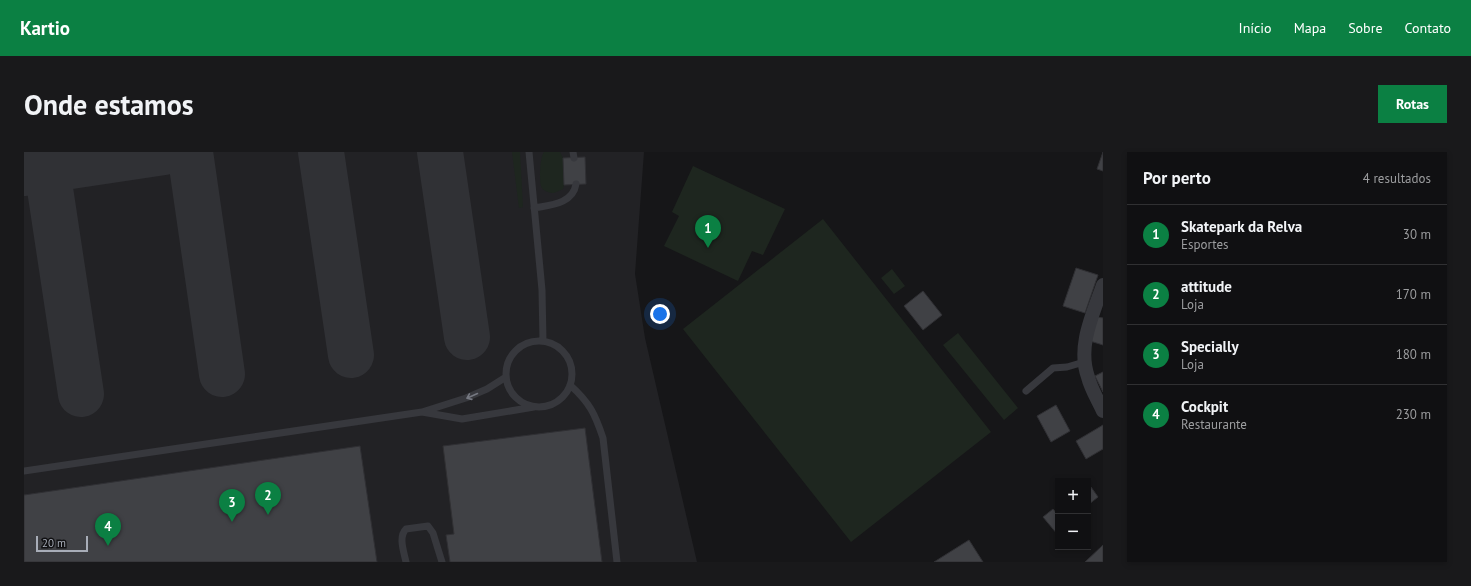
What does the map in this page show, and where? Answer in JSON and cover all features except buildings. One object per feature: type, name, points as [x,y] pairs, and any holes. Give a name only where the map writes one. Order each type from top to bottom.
[{"type":"street","points":[[1103,285],[1086,336],[1084,350],[1084,362],[1087,377],[1103,411]]},
{"type":"lane","points":[[529,152],[542,290],[543,340]]},
{"type":"lane","points":[[534,208],[570,198],[576,184]]},
{"type":"lane","points":[[422,412],[462,419],[550,405],[562,398],[570,385],[572,370],[567,356],[557,346],[543,340],[528,342],[516,350],[508,362],[506,377],[510,391],[521,402],[535,407]]},
{"type":"lane","points":[[1026,391],[1053,368],[1067,367],[1084,362]]},
{"type":"lane","points":[[24,471],[422,412],[466,398],[487,389],[506,377]]},
{"type":"lane","points":[[570,385],[584,398],[590,407],[603,438],[617,562]]},
{"type":"lane","points":[[406,562],[402,540],[404,532],[406,529],[428,526],[433,533],[442,562]]},
{"type":"shaded area","points":[[24,152],[644,152],[635,274],[645,338],[697,562],[24,562]]},
{"type":"shaded area","points":[[512,152],[520,152],[523,207],[519,208]]},
{"type":"shaded area","points":[[544,152],[560,152],[563,158],[563,189],[554,193],[545,191],[541,186],[540,168]]},
{"type":"shaded area","points":[[693,166],[785,209],[763,255],[752,251],[738,281],[664,246],[679,216],[672,212]]},
{"type":"shaded area","points":[[823,219],[991,432],[851,542],[683,329]]},
{"type":"shaded area","points":[[892,269],[905,286],[894,294],[881,278]]},
{"type":"shaded area","points":[[958,333],[1018,408],[1004,420],[943,345]]},
{"type":"taxiway","points":[[24,173],[164,152]]},
{"type":"taxiway","points":[[190,152],[222,374]]},
{"type":"taxiway","points":[[321,152],[351,355]]},
{"type":"taxiway","points":[[440,152],[467,337]]},
{"type":"taxiway","points":[[47,169],[81,394]]},
{"type":"place","name":"Skatepark da Relva","points":[[708,248]]},
{"type":"place","name":"attitude","points":[[268,515]]},
{"type":"place","name":"Specially","points":[[232,522]]},
{"type":"place","name":"Cockpit","points":[[108,546]]}]
